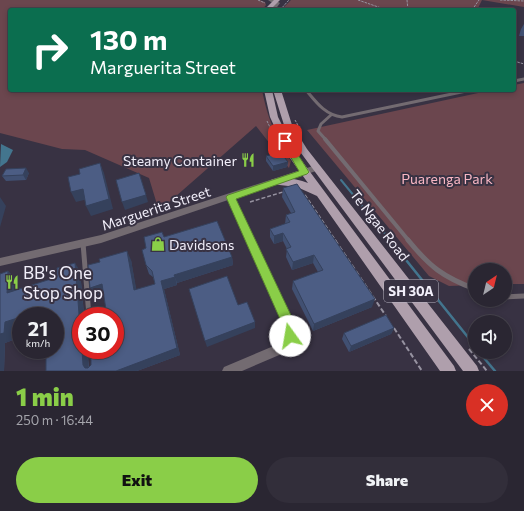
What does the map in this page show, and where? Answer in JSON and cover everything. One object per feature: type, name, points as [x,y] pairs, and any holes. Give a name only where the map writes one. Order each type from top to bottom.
[{"type":"main road","points":[[269,7],[285,0]]},
{"type":"main road","name":"Te Ngae Road","points":[[268,92],[271,107],[278,128],[292,154],[310,170],[472,371]]},
{"type":"main road","name":"Te Ngae Road","points":[[278,92],[288,125],[322,197],[449,371]]},
{"type":"main road","points":[[275,182],[299,183],[309,187],[322,197]]},
{"type":"street","points":[[269,7],[277,4],[274,0]]},
{"type":"street","name":"Marguerita Street","points":[[0,262],[83,243],[147,225],[310,170]]},
{"type":"street","points":[[231,197],[291,328],[287,345],[234,370]]},
{"type":"lane","points":[[308,92],[324,110],[331,115],[338,117],[460,92]]},
{"type":"lane","points":[[331,115],[323,122],[318,129],[318,132],[423,259],[436,272],[446,278],[468,286]]},
{"type":"lane","points":[[83,243],[88,307]]},
{"type":"lane","points":[[512,297],[524,296]]},
{"type":"path","points":[[258,0],[269,7]]},
{"type":"path","points":[[282,8],[289,0]]},
{"type":"path","points":[[358,0],[381,8]]},
{"type":"path","points":[[500,0],[524,1]]},
{"type":"path","points":[[266,118],[277,141]]},
{"type":"path","points":[[294,118],[300,130]]},
{"type":"path","points":[[250,202],[288,190]]},
{"type":"path","points":[[304,193],[387,318]]},
{"type":"path","points":[[392,324],[422,371]]},
{"type":"path","points":[[478,359],[487,371]]},
{"type":"green space","points":[[0,0],[260,0],[265,2],[266,5],[264,8],[8,8],[8,92],[262,92],[273,127],[291,161],[289,168],[256,126],[159,211],[149,178],[85,150],[62,149],[0,133]]},
{"type":"green space","points":[[291,0],[482,0],[478,8],[283,8]]},
{"type":"green space","points":[[482,0],[524,0],[524,7]]},
{"type":"green space","name":"Puarenga Park","points":[[524,83],[524,284],[512,284],[512,263],[468,263],[468,285],[449,286],[429,276],[307,130],[483,92],[516,92],[516,85]]},
{"type":"water","points":[[1,144],[13,150],[7,162],[0,167]]},
{"type":"building","points":[[278,149],[288,162],[273,166],[266,156],[274,154],[272,151]]},
{"type":"building","points":[[100,163],[109,199],[86,206],[83,189],[71,192],[68,177],[80,174],[79,169]]},
{"type":"building","points":[[26,168],[23,175],[2,176],[6,169]]},
{"type":"building","points":[[139,173],[146,195],[122,202],[116,180]]},
{"type":"building","points":[[297,184],[375,299],[314,324],[293,281],[323,270],[314,255],[293,262],[286,249],[291,247],[283,233],[274,236],[270,229],[290,222],[286,215],[295,212],[283,188]]},
{"type":"building","points":[[217,221],[232,257],[174,275],[175,277],[161,281],[177,348],[116,371],[46,371],[46,359],[64,359],[64,307],[12,307],[12,320],[5,322],[4,333],[0,334],[0,274],[8,271],[7,293],[57,277],[57,268],[75,263],[78,307],[72,307],[72,359],[83,359],[83,365],[85,368],[88,368],[91,365],[91,359],[124,359],[124,307],[106,307],[102,284],[90,288],[88,265],[100,262],[99,259],[127,251],[134,290],[155,284],[152,271],[146,265],[142,250],[146,248],[144,237],[162,232],[164,237]]},
{"type":"building","points":[[227,276],[238,305],[247,302],[255,322],[205,341],[189,289]]},
{"type":"building","points":[[386,315],[394,328],[351,346],[344,333]]},
{"type":"waterway","points":[[341,180],[391,241]]},
{"type":"waterway","points":[[390,240],[468,337]]},
{"type":"waterway","points":[[485,359],[495,371]]},
{"type":"place","name":"Steamy Container","points":[[248,160]]},
{"type":"place","name":"Davidsons","points":[[158,244]]},
{"type":"place","name":"BB's One Stop Shop","points":[[12,282]]},
{"type":"route","points":[[285,141],[304,172],[231,197],[291,328],[290,336]]}]
